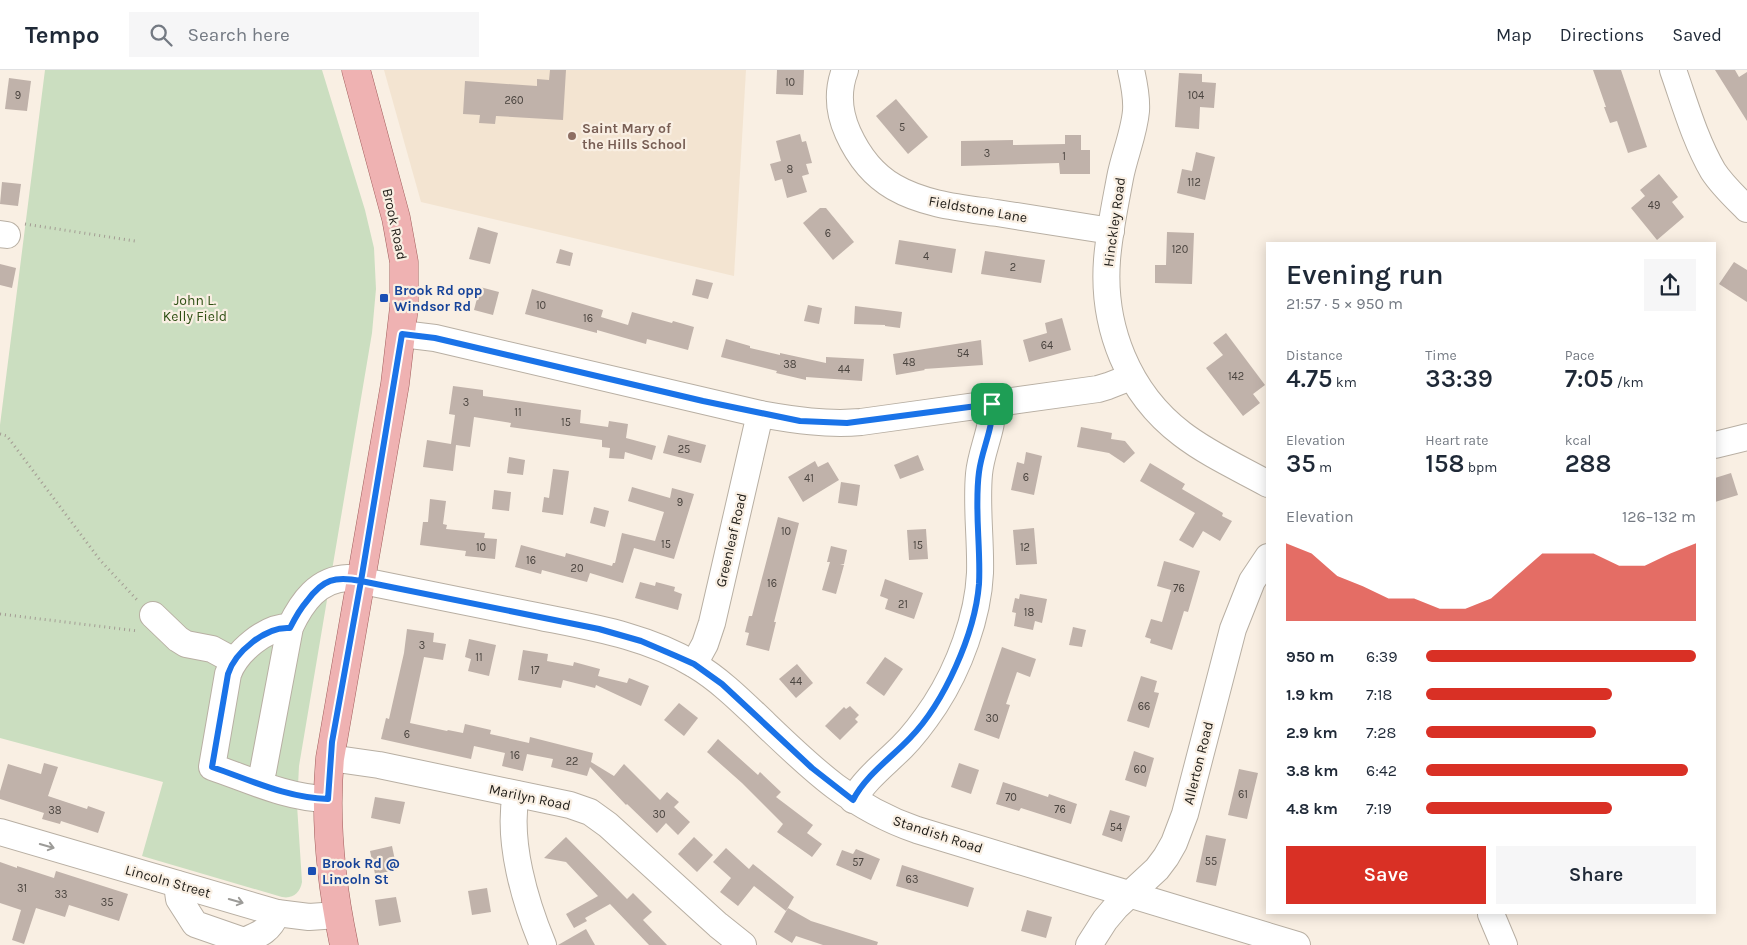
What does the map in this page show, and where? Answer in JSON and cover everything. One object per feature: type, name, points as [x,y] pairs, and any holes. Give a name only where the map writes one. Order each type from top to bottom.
[{"type":"main road","name":"Brook Road","points":[[344,945],[330,852],[328,799],[330,758],[402,334],[405,279],[399,232],[356,70]]},
{"type":"street","name":"Fieldstone Lane","points":[[844,70],[841,79],[840,104],[846,128],[866,163],[895,188],[919,198],[950,206],[1111,231]]},
{"type":"street","name":"Hinckley Road","points":[[1130,70],[1135,86],[1136,111],[1123,164],[1107,263],[1107,296],[1118,345],[1131,377],[1150,404],[1182,434],[1208,451],[1266,483]]},
{"type":"street","points":[[1673,70],[1701,147],[1714,172],[1747,209]]},
{"type":"street","points":[[402,334],[435,338],[760,414],[800,421],[847,423],[992,404],[1098,389],[1131,377]]},
{"type":"street","points":[[853,800],[863,784],[911,737],[928,715],[951,674],[971,626],[978,598],[979,584],[979,472],[985,444],[991,428],[992,404]]},
{"type":"street","name":"Greenleaf Road","points":[[694,664],[705,644],[712,623],[760,414]]},
{"type":"street","points":[[1716,445],[1747,437]]},
{"type":"street","name":"Allerton Road","points":[[1089,945],[1105,920],[1157,868],[1174,843],[1181,828],[1233,629],[1249,588],[1266,560]]},
{"type":"street","name":"Standish Road","points":[[258,783],[263,771],[290,628],[300,609],[320,586],[340,578],[361,581],[619,634],[660,648],[694,664],[722,684],[812,768],[853,800],[901,824],[1297,945]]},
{"type":"street","points":[[157,620],[178,640],[186,644],[212,649],[234,660]]},
{"type":"street","points":[[290,628],[278,628],[262,636],[234,660],[228,674],[212,767],[293,795],[328,799]]},
{"type":"street","name":"Marilyn Road","points":[[330,758],[379,765],[570,805],[590,812],[599,818],[718,926],[743,945]]},
{"type":"street","points":[[516,794],[513,816],[515,842],[529,907],[543,945]]},
{"type":"street","name":"Lincoln Street","points":[[0,832],[277,913],[309,917],[338,915]]},
{"type":"street","points":[[177,884],[179,899],[196,924],[244,941],[260,935],[272,924],[277,913]]},
{"type":"street","points":[[205,927],[211,894]]},
{"type":"street","points":[[1491,914],[1504,945]]},
{"type":"path","points":[[4,234],[24,224],[135,242]]},
{"type":"path","points":[[0,434],[7,436],[100,560],[157,620],[149,633],[0,614]]},
{"type":"shaded area","name":"Saint Mary of the Hills School","points":[[384,70],[746,70],[734,276],[421,202]]},
{"type":"green space","name":"John L. Kelly Field","points":[[45,70],[322,70],[365,210],[374,248],[376,289],[372,333],[299,766],[297,805],[302,882],[300,889],[293,896],[282,897],[142,856],[163,782],[0,738],[0,425]]},
{"type":"building","points":[[550,70],[566,70],[563,120],[496,116],[495,124],[479,123],[480,115],[463,114],[465,81],[537,86],[537,79],[549,80]]},
{"type":"building","points":[[777,70],[804,70],[803,95],[776,94]]},
{"type":"building","points":[[1593,70],[1621,70],[1647,147],[1628,153],[1617,121],[1610,123]]},
{"type":"building","points":[[1715,70],[1735,70],[1739,77],[1747,72],[1747,121]]},
{"type":"building","points":[[1179,73],[1202,74],[1202,82],[1216,83],[1214,108],[1200,107],[1199,129],[1175,127]]},
{"type":"building","points":[[9,78],[31,81],[27,111],[5,109]]},
{"type":"building","points":[[896,99],[928,137],[908,154],[876,116]]},
{"type":"building","points":[[800,134],[802,142],[806,141],[812,163],[806,164],[809,174],[802,176],[807,192],[787,198],[782,179],[775,181],[770,164],[781,161],[776,141]]},
{"type":"building","points":[[1065,135],[1081,135],[1081,150],[1090,150],[1090,174],[1060,174],[1059,163],[961,166],[961,141],[1013,140],[1013,145],[1065,144]]},
{"type":"building","points":[[1196,152],[1215,157],[1205,200],[1177,193],[1182,169],[1192,171]]},
{"type":"building","points":[[1659,174],[1678,197],[1672,202],[1684,217],[1657,240],[1631,208],[1645,196],[1640,190]]},
{"type":"building","points":[[2,182],[21,184],[18,206],[0,204]]},
{"type":"building","points":[[820,208],[826,208],[854,242],[833,260],[803,223]]},
{"type":"building","points":[[478,227],[498,233],[490,264],[469,259]]},
{"type":"building","points":[[1167,232],[1194,233],[1192,284],[1155,283],[1155,265],[1166,265]]},
{"type":"building","points":[[899,240],[956,249],[952,273],[895,264]]},
{"type":"building","points":[[560,249],[573,253],[570,266],[556,263]]},
{"type":"building","points":[[985,251],[1045,260],[1041,283],[981,274]]},
{"type":"building","points":[[1734,262],[1747,270],[1747,302],[1719,284]]},
{"type":"building","points":[[0,264],[16,268],[12,288],[0,285]]},
{"type":"building","points":[[696,279],[713,283],[708,299],[692,295]]},
{"type":"building","points":[[480,287],[499,292],[493,315],[474,310]]},
{"type":"building","points":[[532,289],[603,310],[601,317],[628,325],[632,312],[694,327],[688,350],[647,339],[646,344],[597,330],[597,333],[525,314]]},
{"type":"building","points":[[808,305],[822,308],[819,324],[804,321]]},
{"type":"building","points":[[855,306],[902,312],[900,328],[885,325],[854,324]]},
{"type":"building","points":[[1062,318],[1071,350],[1029,362],[1023,340],[1047,333],[1045,323]]},
{"type":"building","points":[[1226,333],[1265,385],[1253,394],[1260,403],[1243,416],[1206,368],[1223,355],[1213,343]]},
{"type":"building","points":[[726,339],[750,346],[750,348],[826,363],[826,357],[864,359],[862,381],[806,377],[806,380],[721,357]]},
{"type":"building","points":[[981,340],[983,365],[924,369],[896,375],[893,354]]},
{"type":"building","points":[[453,386],[483,390],[483,396],[581,410],[580,423],[608,427],[609,421],[628,424],[626,438],[656,446],[652,460],[625,452],[624,459],[609,458],[610,448],[602,447],[602,440],[510,427],[511,423],[474,417],[470,447],[456,445],[453,471],[423,467],[427,440],[451,444],[455,415],[449,414]]},
{"type":"building","points":[[1081,427],[1112,433],[1111,439],[1125,441],[1135,453],[1124,463],[1109,453],[1077,447]]},
{"type":"building","points":[[668,435],[706,445],[701,463],[663,453]]},
{"type":"building","points":[[1026,452],[1042,456],[1034,495],[1011,490],[1017,462],[1024,464]]},
{"type":"building","points":[[918,455],[924,470],[900,479],[894,465]]},
{"type":"building","points":[[509,457],[525,460],[523,475],[507,473]]},
{"type":"building","points":[[815,461],[818,467],[828,462],[839,480],[803,502],[788,477]]},
{"type":"building","points":[[1150,463],[1185,484],[1182,489],[1223,513],[1222,516],[1232,521],[1220,541],[1203,531],[1193,548],[1179,540],[1195,513],[1140,481]]},
{"type":"building","points":[[553,469],[569,471],[563,515],[542,512],[544,497],[549,498]]},
{"type":"building","points":[[1731,473],[1738,495],[1716,502],[1716,478]]},
{"type":"building","points":[[841,482],[860,485],[857,506],[838,503]]},
{"type":"building","points":[[632,487],[670,498],[672,488],[694,494],[674,559],[634,548],[623,583],[590,573],[587,582],[542,570],[541,574],[515,567],[521,545],[565,557],[566,553],[612,566],[615,563],[622,533],[655,541],[664,512],[628,501]]},
{"type":"building","points":[[494,490],[511,492],[509,511],[492,509]]},
{"type":"building","points":[[430,499],[446,501],[443,524],[447,525],[446,529],[485,533],[484,538],[497,539],[495,559],[465,556],[466,551],[420,545],[423,522],[428,522]]},
{"type":"building","points":[[594,507],[609,511],[605,527],[590,523]]},
{"type":"building","points":[[778,517],[799,523],[774,622],[776,622],[769,651],[746,645],[749,633],[745,632],[749,616],[752,616]]},
{"type":"building","points":[[1034,528],[1037,564],[1016,565],[1013,530]]},
{"type":"building","points":[[926,529],[928,559],[909,560],[907,530]]},
{"type":"building","points":[[831,546],[847,550],[844,564],[840,564],[844,565],[836,594],[822,590],[830,562],[827,562]]},
{"type":"building","points":[[1164,561],[1200,571],[1188,612],[1184,611],[1172,650],[1150,643],[1151,639],[1145,637],[1151,619],[1162,622],[1171,590],[1157,586]]},
{"type":"building","points":[[885,579],[923,593],[914,619],[885,609],[888,599],[880,596]]},
{"type":"building","points":[[640,582],[655,586],[656,582],[675,587],[674,591],[682,594],[678,610],[635,598]]},
{"type":"building","points":[[1020,594],[1047,599],[1042,623],[1035,621],[1033,630],[1014,626],[1016,613],[1012,612],[1015,598],[1019,599]]},
{"type":"building","points":[[1073,627],[1086,630],[1082,647],[1069,645]]},
{"type":"building","points":[[407,629],[434,633],[433,642],[446,644],[443,660],[424,657],[410,723],[463,733],[465,724],[491,730],[490,734],[529,743],[530,737],[593,753],[591,762],[614,776],[624,764],[660,800],[667,792],[679,802],[674,807],[690,822],[678,835],[666,823],[657,833],[626,805],[590,767],[587,776],[551,767],[553,759],[527,754],[523,771],[502,766],[505,753],[474,746],[471,759],[381,739],[386,718],[389,719],[404,653]]},
{"type":"building","points":[[469,639],[496,645],[489,676],[468,671],[471,659],[465,657]]},
{"type":"building","points":[[1002,647],[1036,659],[1030,677],[1017,672],[1006,704],[1010,705],[999,739],[974,730]]},
{"type":"building","points":[[523,650],[548,654],[547,661],[573,666],[574,662],[600,669],[598,676],[627,683],[629,678],[649,686],[641,706],[596,685],[595,688],[563,680],[561,688],[518,680]]},
{"type":"building","points":[[885,657],[903,669],[884,696],[866,683]]},
{"type":"building","points":[[797,664],[813,683],[796,698],[779,679]]},
{"type":"building","points":[[1141,676],[1157,681],[1154,692],[1159,693],[1149,728],[1127,721]]},
{"type":"building","points":[[679,703],[698,718],[684,736],[664,720]]},
{"type":"building","points":[[850,706],[859,715],[855,719],[858,722],[840,740],[825,726],[844,707],[846,709]]},
{"type":"building","points":[[718,739],[758,775],[760,772],[781,792],[776,797],[813,825],[807,833],[822,844],[812,857],[777,832],[783,824],[742,783],[707,752]]},
{"type":"building","points":[[1134,751],[1154,758],[1146,787],[1125,780]]},
{"type":"building","points":[[44,763],[58,767],[48,796],[87,809],[88,806],[105,812],[98,833],[61,821],[60,824],[42,819],[44,813],[0,799],[0,791],[8,764],[41,774]]},
{"type":"building","points":[[959,763],[979,770],[971,794],[951,787]]},
{"type":"building","points":[[1239,769],[1258,773],[1247,819],[1228,815]]},
{"type":"building","points":[[1003,782],[1048,797],[1049,794],[1077,804],[1071,824],[1021,808],[1019,811],[996,804]]},
{"type":"building","points":[[375,797],[405,802],[400,824],[371,818]]},
{"type":"building","points":[[1110,810],[1130,816],[1122,842],[1102,835]]},
{"type":"building","points":[[1206,835],[1226,839],[1216,886],[1196,882]]},
{"type":"building","points":[[566,837],[627,899],[633,893],[652,912],[643,920],[667,945],[649,945],[610,904],[585,918],[587,921],[574,928],[566,914],[598,896],[566,862],[544,858]]},
{"type":"building","points":[[694,837],[713,855],[697,872],[678,854]]},
{"type":"building","points":[[392,846],[397,870],[375,874],[370,851]]},
{"type":"building","points":[[726,848],[749,869],[753,864],[794,897],[786,911],[754,886],[738,906],[720,892],[731,878],[713,862]]},
{"type":"building","points":[[856,849],[880,859],[871,880],[836,865],[842,850],[853,854]]},
{"type":"building","points":[[0,862],[54,878],[56,871],[128,894],[119,921],[69,905],[65,917],[36,908],[24,944],[12,940],[21,910],[0,903]]},
{"type":"building","points":[[902,865],[974,888],[968,907],[896,886]]},
{"type":"building","points":[[487,888],[491,912],[472,915],[468,891]]},
{"type":"building","points":[[396,897],[401,922],[379,926],[375,900]]},
{"type":"building","points":[[788,908],[811,921],[878,942],[877,945],[823,945],[796,936],[792,943],[774,932]]},
{"type":"building","points":[[1027,910],[1052,917],[1046,938],[1021,931]]},
{"type":"building","points":[[586,929],[595,945],[558,945]]},
{"type":"place","name":"Saint Mary of the Hills School","points":[[572,136]]},
{"type":"place","name":"Brook Rd opp Windsor Rd","points":[[384,298]]},
{"type":"place","name":"Brook Rd @ Lincoln St","points":[[312,871]]},
{"type":"route","points":[[992,404],[861,422],[800,421],[760,414],[435,338],[402,334],[361,581],[340,578],[326,582],[314,591],[300,609],[290,628],[278,628],[262,636],[234,660],[228,674],[212,767],[293,795],[328,799],[332,742],[361,581],[599,629],[641,641],[694,664],[736,696],[826,781],[853,800],[863,784],[911,737],[928,715],[958,660],[971,626],[978,598],[980,571],[979,472],[985,444],[991,428],[992,404]]}]
